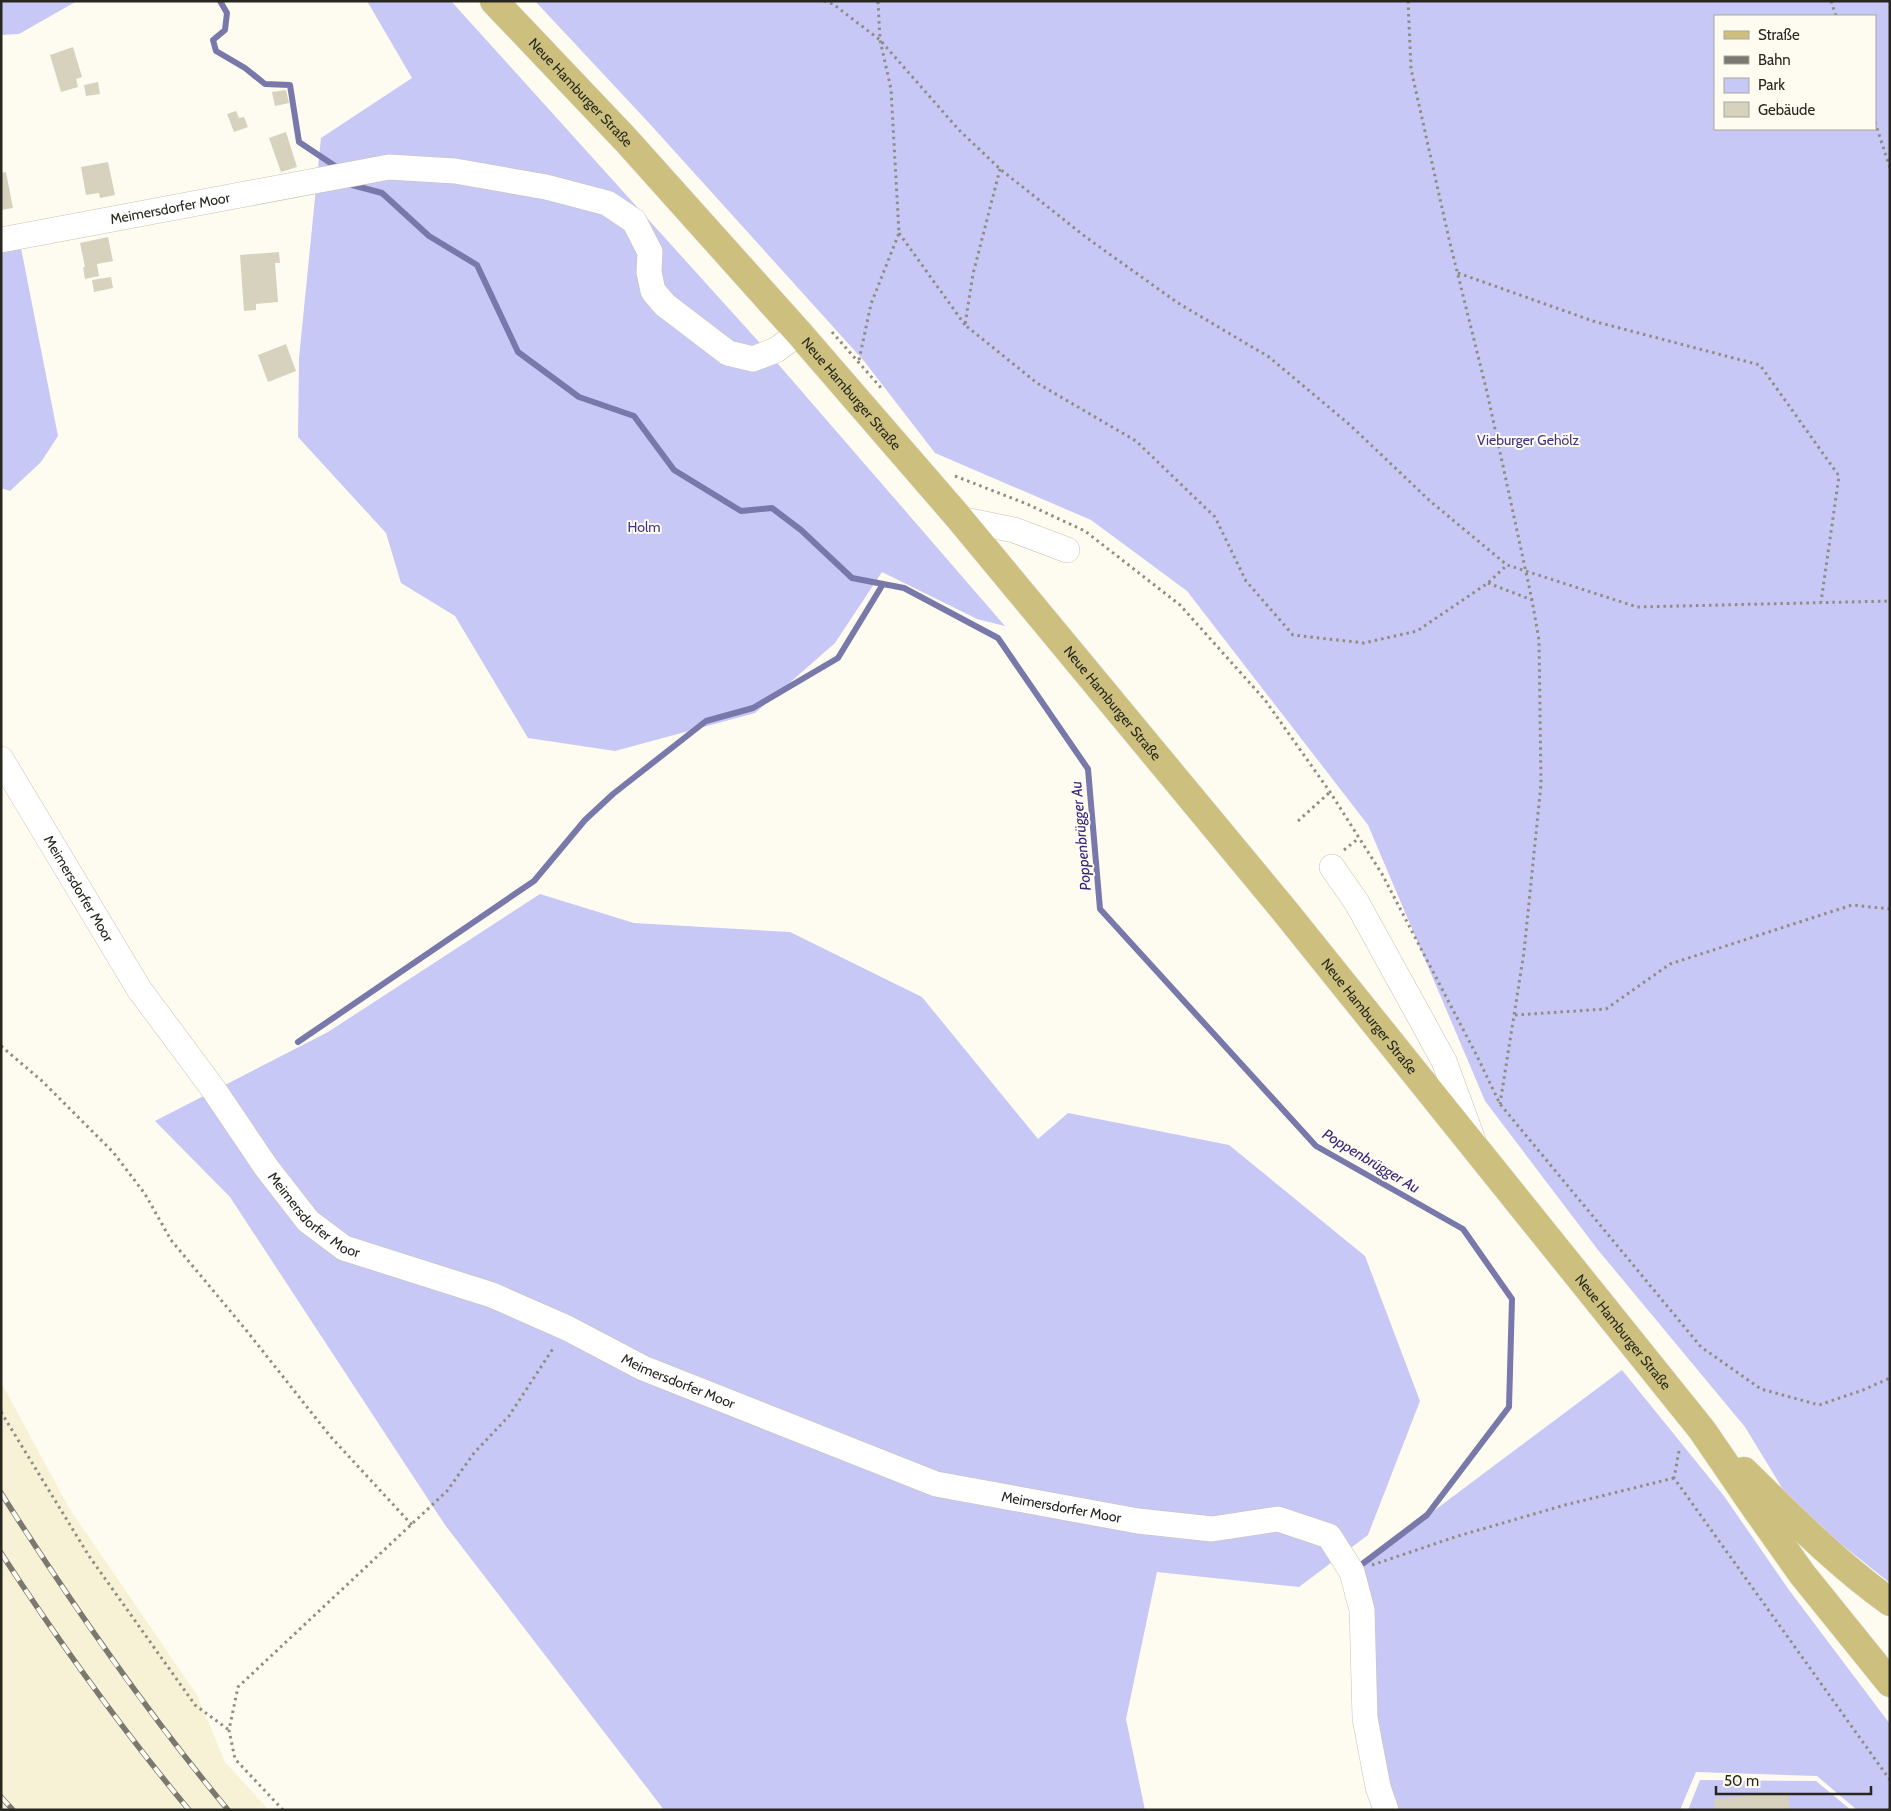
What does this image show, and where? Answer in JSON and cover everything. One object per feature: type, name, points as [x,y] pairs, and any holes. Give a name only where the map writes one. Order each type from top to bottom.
[{"type":"main road","name":"Neue Hamburger Straße","points":[[494,1],[626,140],[799,333],[960,519],[1284,910],[1702,1430]]},
{"type":"main road","points":[[1702,1430],[1815,1542],[1890,1602]]},
{"type":"main road","points":[[1702,1430],[1802,1574],[1890,1683]]},
{"type":"street","name":"Meimersdorfer Moor","points":[[1,240],[389,167],[455,170],[546,187],[607,202],[634,220],[650,252],[648,272],[653,291],[665,305],[728,353],[753,359],[776,350],[799,333]]},
{"type":"street","points":[[960,519],[1014,530],[1067,550]]},
{"type":"street","name":"Meimersdorfer Moor","points":[[1,759],[139,989],[214,1090],[266,1167],[308,1221],[344,1248],[492,1295],[567,1328],[644,1368],[936,1484],[1138,1521],[1212,1529],[1278,1519],[1329,1536],[1352,1572],[1362,1610],[1365,1718],[1378,1786],[1386,1810]]},
{"type":"street","points":[[1332,866],[1362,912],[1444,1061],[1474,1145]]},
{"type":"path","points":[[824,1],[833,4],[880,40],[959,130],[1000,169],[1087,238],[1178,303],[1269,357],[1350,425],[1430,500],[1507,565],[1637,607],[1890,601]]},
{"type":"path","points":[[859,360],[871,304],[899,233],[892,88],[880,40],[878,1]]},
{"type":"path","points":[[1408,1],[1411,68],[1487,392],[1539,640],[1541,784],[1524,952],[1500,1104]]},
{"type":"path","points":[[1831,1],[1836,15]]},
{"type":"path","points":[[1876,125],[1890,168]]},
{"type":"path","points":[[965,325],[973,274],[1000,169]]},
{"type":"path","points":[[899,233],[965,325],[1037,383],[1136,441],[1215,517],[1246,581],[1293,635],[1364,643],[1417,631],[1488,582],[1507,565]]},
{"type":"path","points":[[1458,273],[1593,321],[1760,365],[1839,476],[1821,602]]},
{"type":"path","points":[[829,328],[859,360],[883,391]]},
{"type":"path","points":[[951,474],[1027,504],[1085,531],[1180,605],[1265,700],[1330,792],[1382,874],[1500,1104],[1701,1347],[1761,1389],[1819,1404],[1863,1390],[1890,1378]]},
{"type":"path","points":[[1488,582],[1532,600]]},
{"type":"path","points":[[1298,821],[1330,792]]},
{"type":"path","points":[[1515,1015],[1606,1008],[1670,964],[1852,905],[1890,909]]},
{"type":"path","points":[[1,1046],[42,1080],[113,1152],[145,1194],[171,1240],[246,1330],[330,1436],[412,1524]]},
{"type":"path","points":[[283,1810],[235,1759],[229,1730],[238,1687],[447,1492],[474,1453],[509,1416],[567,1328]]},
{"type":"path","points":[[1,1412],[89,1556],[195,1705],[229,1730]]},
{"type":"path","points":[[1679,1450],[1674,1478],[1890,1780]]},
{"type":"path","points":[[1352,1572],[1467,1533],[1565,1505],[1674,1478]]},
{"type":"shaded area","points":[[1,1382],[69,1508],[197,1695],[225,1762],[269,1810],[1,1810]]},
{"type":"green space","points":[[1,1],[77,1],[19,34],[1,35]]},
{"type":"green space","name":"Holm","points":[[367,1],[451,1],[759,342],[1005,626],[977,619],[882,572],[835,643],[755,713],[615,751],[528,738],[455,616],[401,583],[386,533],[298,437],[299,358],[321,138],[412,78]]},
{"type":"green space","name":"Vieburger Gehölz","points":[[535,1],[1890,1],[1890,1583],[1793,1506],[1745,1427],[1598,1250],[1485,1101],[1368,825],[1187,591],[1091,520],[935,453],[864,361],[649,123]]},
{"type":"green space","points":[[21,248],[58,436],[41,462],[10,491],[1,488],[1,252]]},
{"type":"green space","points":[[540,894],[634,923],[790,932],[922,997],[1038,1139],[1068,1113],[1229,1145],[1365,1256],[1420,1401],[1368,1535],[1299,1587],[1157,1572],[1126,1719],[1145,1810],[664,1810],[445,1525],[230,1197],[155,1121],[328,1032]]},
{"type":"green space","points":[[1622,1370],[1724,1496],[1789,1590],[1890,1724],[1890,1810],[1857,1810],[1817,1776],[1696,1772],[1680,1810],[1386,1810],[1352,1572]]},
{"type":"green space","points":[[1700,1780],[1816,1781],[1851,1810],[1688,1810]]},
{"type":"building","points":[[73,47],[82,77],[76,79],[78,87],[61,92],[50,55]]},
{"type":"building","points":[[98,82],[100,94],[86,96],[84,85]]},
{"type":"building","points":[[286,90],[289,103],[275,106],[272,92]]},
{"type":"building","points":[[236,111],[239,118],[244,117],[248,127],[234,132],[227,114]]},
{"type":"building","points":[[286,132],[297,167],[281,172],[269,138]]},
{"type":"building","points":[[108,162],[115,195],[100,198],[99,193],[86,195],[81,167]]},
{"type":"building","points":[[6,172],[13,208],[1,210],[1,173]]},
{"type":"building","points":[[108,237],[113,261],[97,264],[99,276],[85,279],[83,267],[85,267],[80,243]]},
{"type":"building","points":[[279,252],[280,263],[275,263],[278,302],[256,304],[256,310],[244,311],[240,255]]},
{"type":"building","points":[[111,277],[113,288],[94,292],[92,280]]},
{"type":"building","points":[[286,344],[296,371],[268,382],[258,355]]},
{"type":"building","points":[[1788,1792],[1790,1810],[1715,1810],[1714,1799]]},
{"type":"waterway","name":"Poppenbrügger Au","points":[[220,1],[227,13],[225,30],[213,40],[216,51],[245,68],[265,84],[290,85],[299,142],[338,168]]},
{"type":"waterway","name":"Poppenbrügger Au","points":[[352,185],[382,193],[429,236],[477,265],[518,352],[579,397],[634,416],[674,470],[741,511],[772,508],[801,530],[852,578],[904,588],[998,638],[1088,769],[1100,909],[1316,1146],[1463,1229],[1512,1299],[1509,1407],[1427,1515],[1357,1568]]},
{"type":"waterway","points":[[298,1042],[534,881],[585,820],[613,794],[706,721],[753,708],[838,658],[883,584]]},
{"type":"railway","points":[[1,1493],[109,1655],[228,1810]]},
{"type":"railway","points":[[1,1553],[91,1684],[189,1810]]},
{"type":"railway","points":[[1,1797],[13,1810]]}]
